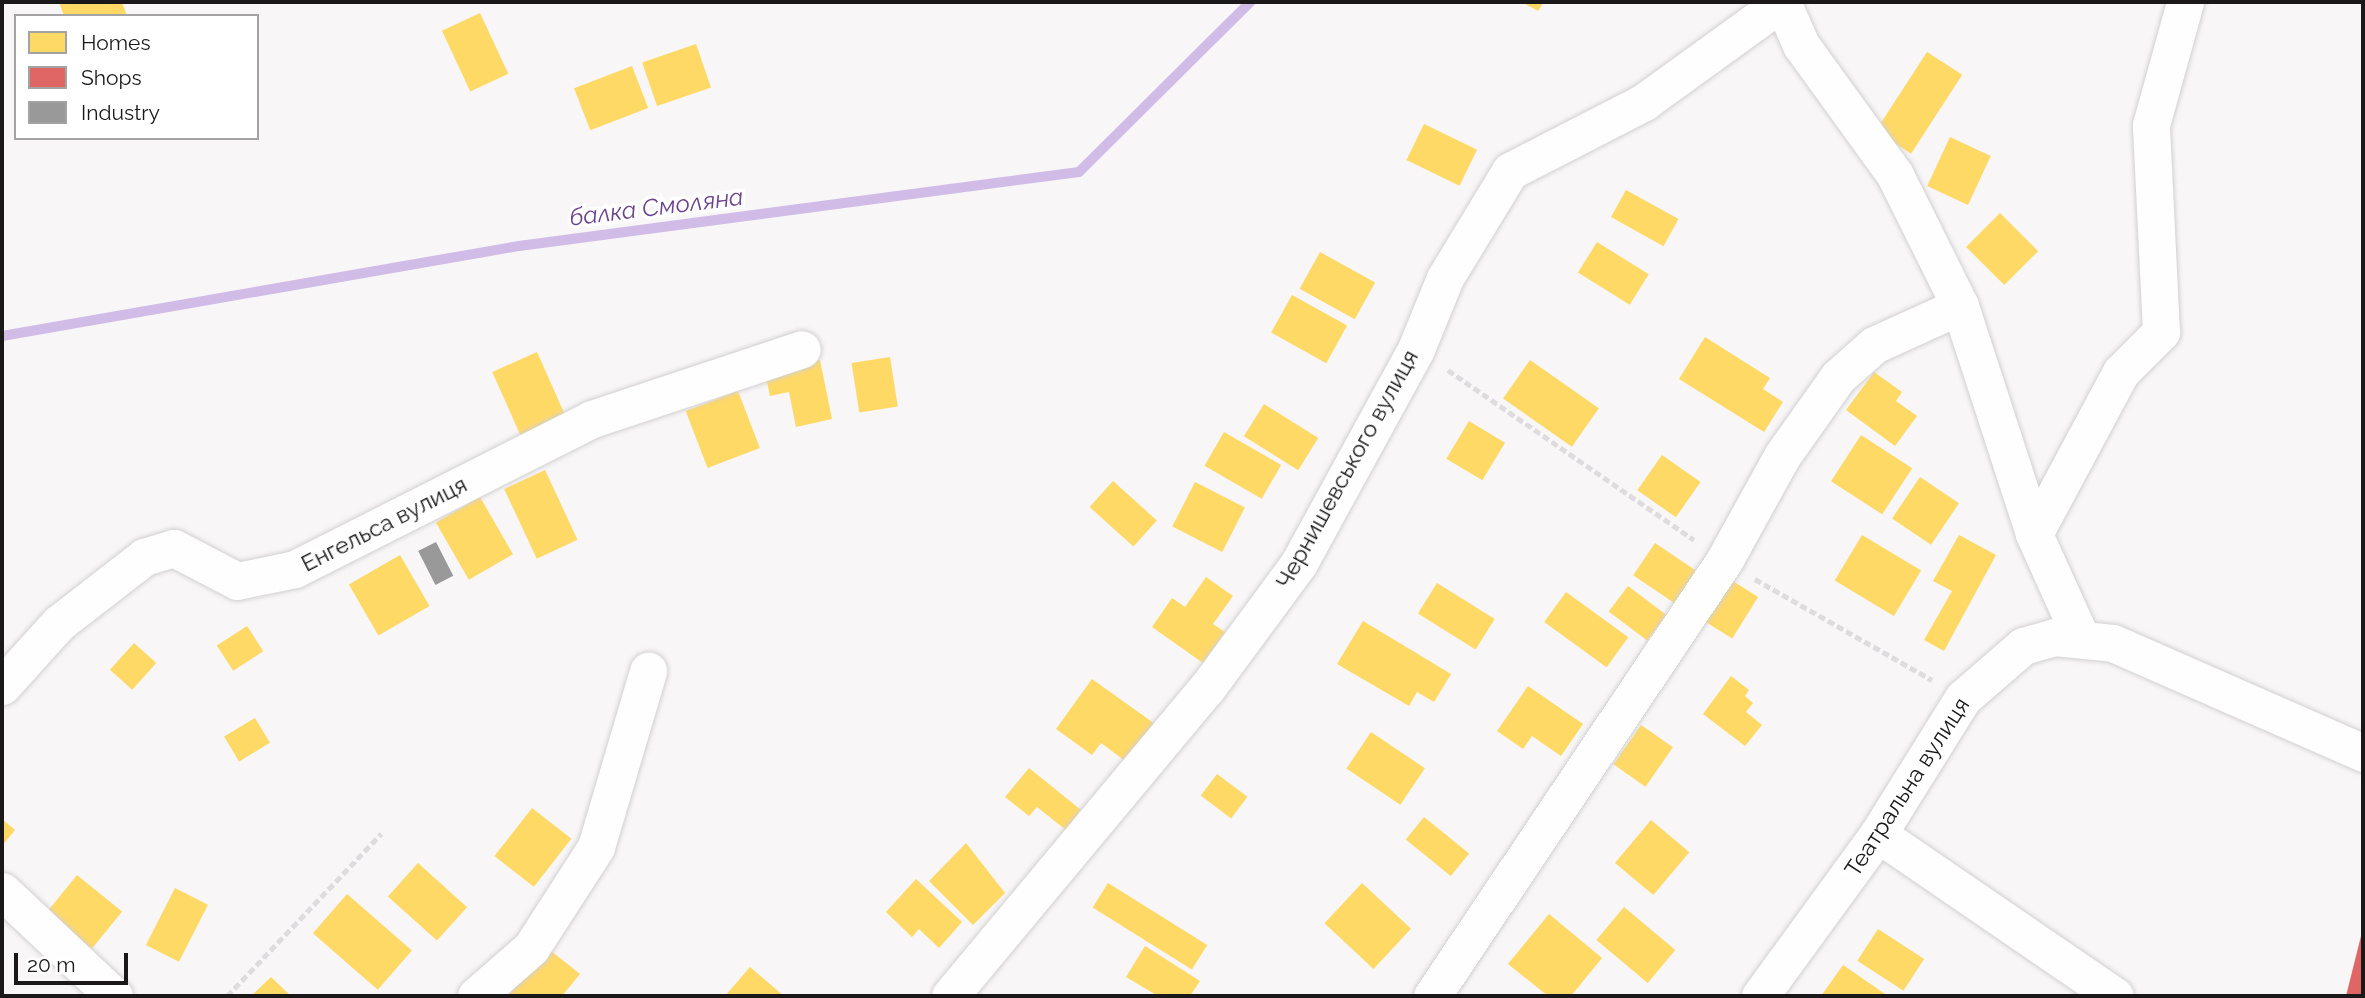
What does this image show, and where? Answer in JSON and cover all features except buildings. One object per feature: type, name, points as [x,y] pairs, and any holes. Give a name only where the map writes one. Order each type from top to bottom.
[{"type":"street","points":[[1782,2],[1801,45],[1895,175],[1960,306],[2034,534],[2081,638]]},
{"type":"street","name":"Чернишевського вулиця","points":[[950,996],[1207,688],[1299,563],[1416,349],[1445,278],[1510,171],[1644,102],[1782,2]]},
{"type":"street","points":[[2034,534],[2121,372],[2161,332],[2151,125],[2185,2]]},
{"type":"street","points":[[1432,996],[1724,561],[1782,456],[1838,377],[1874,345],[1960,306]]},
{"type":"street","name":"Енгельса вулиця","points":[[2,686],[59,623],[144,557],[174,548],[237,581],[295,569],[592,419],[802,349]]},
{"type":"street","name":"Театральна вулиця","points":[[1760,996],[1878,834],[1964,698],[2023,646],[2081,638],[2113,643],[2363,753]]},
{"type":"street","points":[[476,996],[531,947],[596,847],[648,671]]},
{"type":"street","points":[[1878,834],[2115,996]]},
{"type":"street","points":[[2,891],[114,996]]},
{"type":"path","points":[[1416,349],[1724,561],[1964,698]]},
{"type":"path","points":[[227,996],[381,834]]},
{"type":"waterway","name":"балка Смоляна","points":[[2,336],[519,246],[1079,172],[1250,2]]}]
